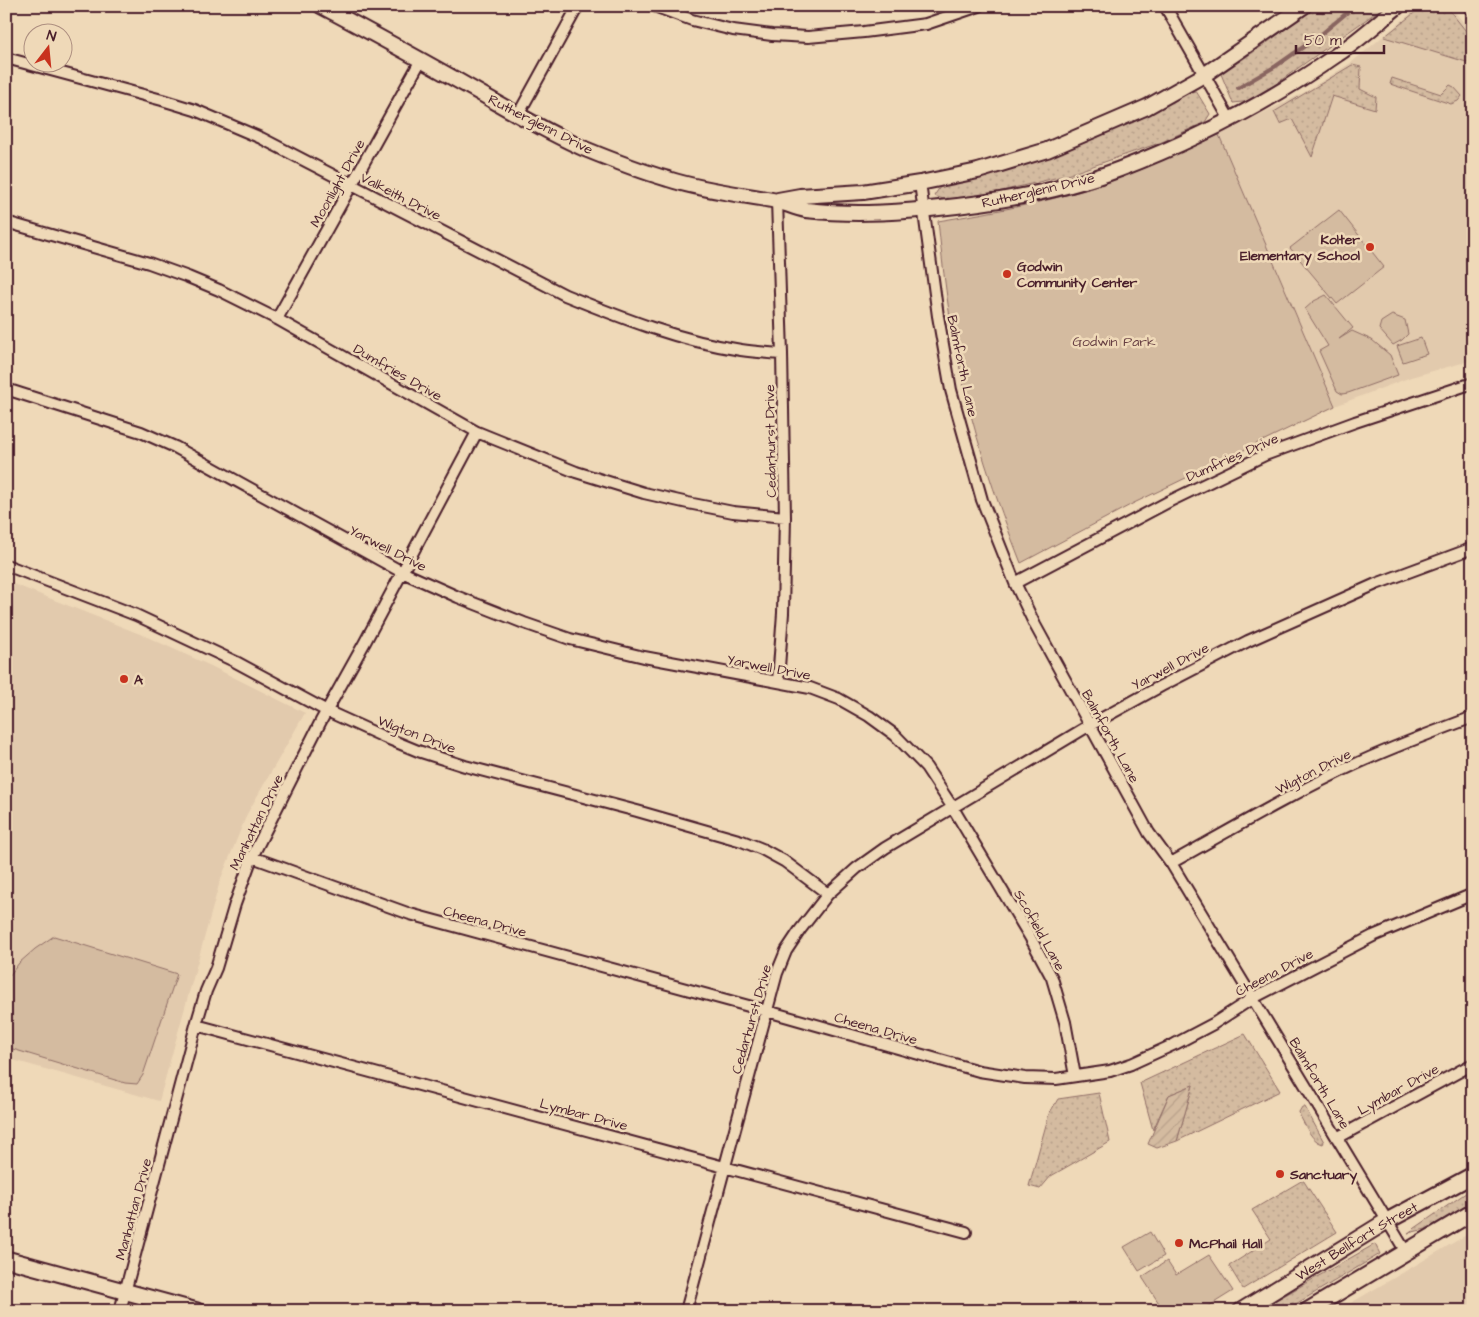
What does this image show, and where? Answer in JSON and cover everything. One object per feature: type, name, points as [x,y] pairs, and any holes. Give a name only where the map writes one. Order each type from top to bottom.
[{"type":"main road","name":"West Bellfort Street","points":[[1241,1311],[1387,1221],[1473,1174]]},
{"type":"main road","points":[[1307,1311],[1473,1212]]},
{"type":"main road","points":[[6,1259],[197,1311]]},
{"type":"street","name":"Rutherglenn Drive","points":[[320,6],[518,115],[584,148],[628,166],[670,180],[737,195],[777,200],[802,210],[850,213],[894,213],[970,205],[1016,197],[1092,178],[1119,169],[1230,120],[1340,53],[1398,6]]},
{"type":"street","points":[[518,115],[578,6]]},
{"type":"street","points":[[654,6],[692,20],[733,30],[808,37],[926,24],[979,6]]},
{"type":"street","points":[[1164,6],[1230,120]]},
{"type":"street","name":"Rutherglenn Drive","points":[[777,200],[800,196],[863,192],[920,183],[978,171],[1047,150],[1147,107],[1204,75],[1304,6]]},
{"type":"street","name":"Valkeith Drive","points":[[6,58],[195,110],[261,138],[565,296],[617,316],[700,342],[740,350],[782,354]]},
{"type":"street","name":"Moonlight Drive","points":[[278,320],[421,60]]},
{"type":"street","name":"Balmforth Lane","points":[[920,183],[938,316],[951,390],[982,500],[1015,583],[1035,626],[1149,833],[1171,863],[1406,1252]]},
{"type":"street","name":"Cedarhurst Drive","points":[[777,200],[785,517],[783,613],[778,682]]},
{"type":"street","name":"Dumfries Drive","points":[[6,222],[172,271],[219,290],[278,320],[477,432],[576,472],[644,493],[734,512],[785,517]]},
{"type":"street","name":"Dumfries Drive","points":[[1015,583],[1170,501],[1265,455],[1354,422],[1473,383]]},
{"type":"street","name":"Yarwell Drive","points":[[6,389],[141,432],[175,448],[402,572],[524,623],[570,639],[644,657],[810,688],[832,696],[869,716],[896,735],[926,766],[953,808],[1090,725],[1248,641],[1376,584],[1473,548]]},
{"type":"street","name":"Manhattan Drive","points":[[120,1311],[196,1024],[252,857],[327,711],[477,432]]},
{"type":"street","name":"Wigton Drive","points":[[6,565],[136,615],[236,662],[327,711],[409,747],[465,766],[636,811],[755,846],[784,861],[828,894]]},
{"type":"street","name":"Wigton Drive","points":[[1171,863],[1304,790],[1356,764],[1429,733],[1473,717]]},
{"type":"street","name":"Cedarhurst Drive","points":[[686,1311],[777,973],[786,951],[828,894],[857,868],[885,848],[953,808]]},
{"type":"street","name":"Scofield Lane","points":[[953,808],[1030,937],[1052,978],[1065,1022],[1075,1076]]},
{"type":"street","name":"Cheena Drive","points":[[252,857],[410,914],[979,1071],[1025,1078],[1056,1079],[1110,1071],[1131,1064],[1213,1024],[1253,998],[1373,936],[1473,894]]},
{"type":"street","name":"Lymbar Drive","points":[[196,1024],[966,1232]]},
{"type":"street","name":"Lymbar Drive","points":[[1337,1138],[1473,1064]]},
{"type":"shaded area","name":"Kolter Elementary School","points":[[1420,6],[1450,6],[1473,34],[1473,360],[1411,377],[1335,406],[1219,135],[1305,92],[1352,62]]},
{"type":"shaded area","points":[[6,581],[145,636],[211,666],[305,713],[247,814],[220,881],[159,1101],[6,1058]]},
{"type":"shaded area","points":[[1473,1231],[1473,1311],[1337,1311],[1399,1275]]},
{"type":"green space","points":[[1316,6],[1385,6],[1252,101],[1233,103],[1221,74]]},
{"type":"green space","points":[[1423,6],[1446,6],[1473,40],[1473,64],[1384,37]]},
{"type":"green space","points":[[1352,65],[1361,67],[1360,89],[1376,97],[1375,109],[1332,96],[1312,157],[1292,119],[1280,124],[1274,112]]},
{"type":"green space","points":[[1392,78],[1441,94],[1450,85],[1462,96],[1458,101],[1451,104],[1390,84]]},
{"type":"green space","points":[[1196,91],[1210,114],[1205,122],[1162,142],[1067,175],[977,197],[950,201],[934,196],[940,187],[1036,159],[1092,139],[1190,92]]},
{"type":"green space","name":"Godwin Park","points":[[1219,135],[1335,406],[1134,503],[1021,563],[985,463],[970,412],[954,343],[938,221],[1027,205],[1071,194],[1141,170]]},
{"type":"green space","points":[[1339,210],[1384,267],[1337,304],[1290,248]]},
{"type":"green space","points":[[1326,295],[1353,328],[1339,339],[1352,331],[1372,340],[1390,355],[1398,375],[1348,393],[1342,394],[1337,391],[1319,351],[1328,346],[1305,309],[1314,301]]},
{"type":"green space","points":[[1392,315],[1405,320],[1408,334],[1393,345],[1379,329],[1381,322]]},
{"type":"green space","points":[[1421,338],[1427,354],[1403,362],[1397,346]]},
{"type":"green space","points":[[54,936],[177,974],[143,1075],[137,1084],[125,1083],[6,1047],[6,980],[19,963]]},
{"type":"green space","points":[[1245,1034],[1280,1091],[1177,1141],[1193,1085],[1169,1095],[1153,1130],[1140,1083]]},
{"type":"green space","points":[[1193,1085],[1177,1141],[1157,1148],[1148,1144],[1169,1095]]},
{"type":"green space","points":[[1099,1093],[1110,1142],[1051,1176],[1040,1189],[1029,1186],[1049,1114],[1058,1099]]},
{"type":"green space","points":[[1302,1107],[1305,1107],[1324,1142],[1323,1144],[1315,1140],[1300,1116],[1299,1112]]},
{"type":"green space","points":[[1303,1180],[1337,1232],[1243,1289],[1229,1266],[1271,1239],[1252,1210]]},
{"type":"green space","points":[[1473,1188],[1473,1202],[1426,1229],[1408,1233]]},
{"type":"green space","points":[[1150,1232],[1164,1256],[1139,1271],[1124,1247]]},
{"type":"green space","points":[[1375,1244],[1380,1254],[1284,1311],[1257,1311]]},
{"type":"green space","points":[[1209,1255],[1233,1291],[1201,1311],[1164,1311],[1142,1277],[1167,1261],[1176,1275]]},
{"type":"waterway","points":[[1238,88],[1276,66],[1319,36],[1355,6]]},
{"type":"place","name":"Kolter Elementary School","points":[[1370,247]]},
{"type":"place","name":"Godwin Community Center","points":[[1007,274]]},
{"type":"place","name":"A","points":[[124,679]]},
{"type":"place","name":"Sanctuary","points":[[1280,1174]]},
{"type":"place","name":"McPhail Hall","points":[[1179,1243]]}]
